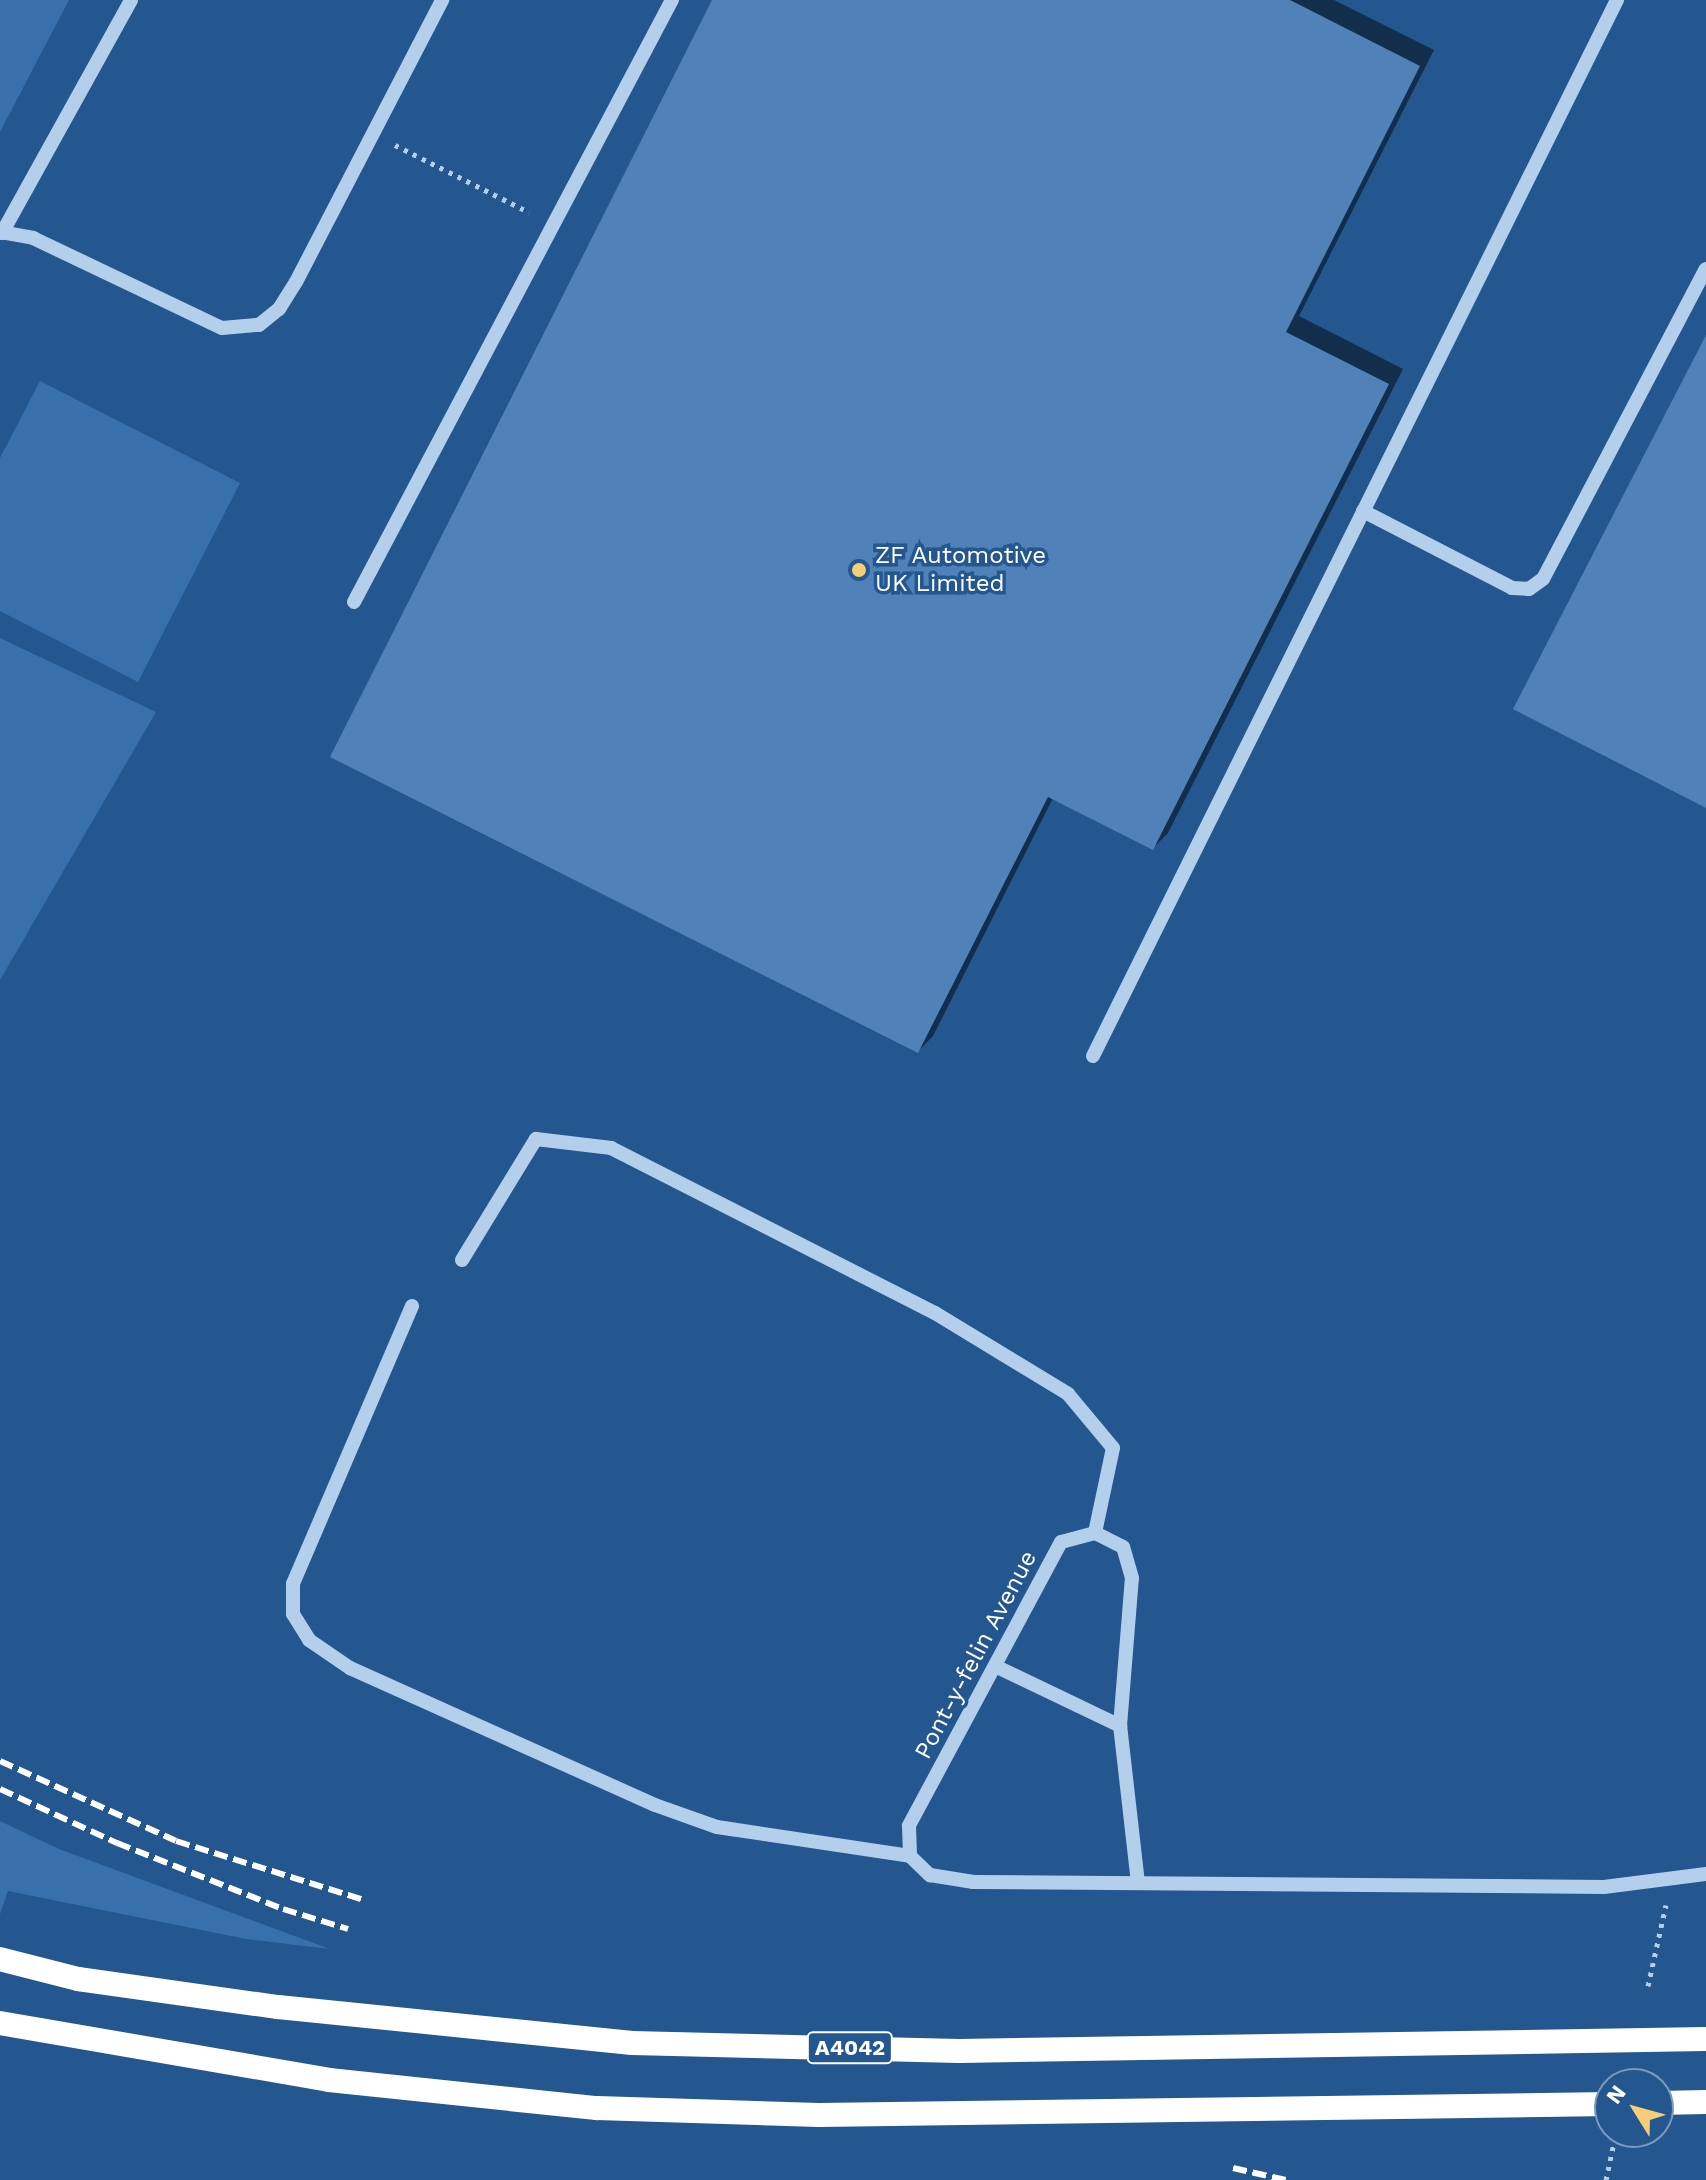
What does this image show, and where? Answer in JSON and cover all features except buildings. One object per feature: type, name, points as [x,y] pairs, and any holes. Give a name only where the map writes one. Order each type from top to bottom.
[{"type":"highway","name":"A4042","points":[[0,1959],[78,1979],[278,2007],[632,2043],[974,2051],[1706,2039]]},
{"type":"highway","points":[[0,2023],[329,2080],[597,2108],[834,2115],[1594,2104]]},
{"type":"highway","points":[[1674,2103],[1706,2102]]},
{"type":"lane","points":[[131,0],[1,232],[33,238],[222,328],[259,325],[279,309],[296,282],[442,0]]},
{"type":"lane","points":[[354,602],[672,0]]},
{"type":"lane","points":[[1093,1056],[1617,0]]},
{"type":"lane","points":[[1363,511],[1512,588],[1529,589],[1543,579],[1706,269]]},
{"type":"lane","points":[[462,1260],[536,1139],[611,1148],[935,1313],[1068,1394],[1113,1448],[1095,1533],[1123,1547],[1132,1578],[1120,1726],[1138,1883]]},
{"type":"lane","points":[[412,1306],[293,1584],[293,1614],[309,1640],[350,1668],[655,1805],[717,1827],[910,1856],[930,1875],[973,1882],[1604,1887],[1706,1874]]},
{"type":"lane","name":"Pont-y-felin Avenue","points":[[910,1856],[909,1826],[1061,1542],[1095,1533]]},
{"type":"lane","points":[[995,1666],[1120,1726]]},
{"type":"path","points":[[373,134],[554,224]]},
{"type":"path","points":[[1648,1986],[1672,1878]]},
{"type":"path","points":[[1606,2180],[1613,2148]]},
{"type":"shaded area","points":[[0,0],[69,0],[0,132]]},
{"type":"shaded area","points":[[40,381],[240,483],[138,682],[0,611],[0,458]]},
{"type":"shaded area","points":[[0,638],[156,712],[0,980]]},
{"type":"shaded area","points":[[0,1821],[59,1849],[330,1949],[246,1939],[8,1891],[0,1914]]},
{"type":"railway","points":[[0,1761],[176,1841],[361,1899]]},
{"type":"railway","points":[[0,1789],[117,1843],[283,1909],[348,1929]]},
{"type":"railway","points":[[1233,2168],[1286,2180]]},
{"type":"place","name":"ZF Automotive UK Limited","points":[[859,570]]}]
